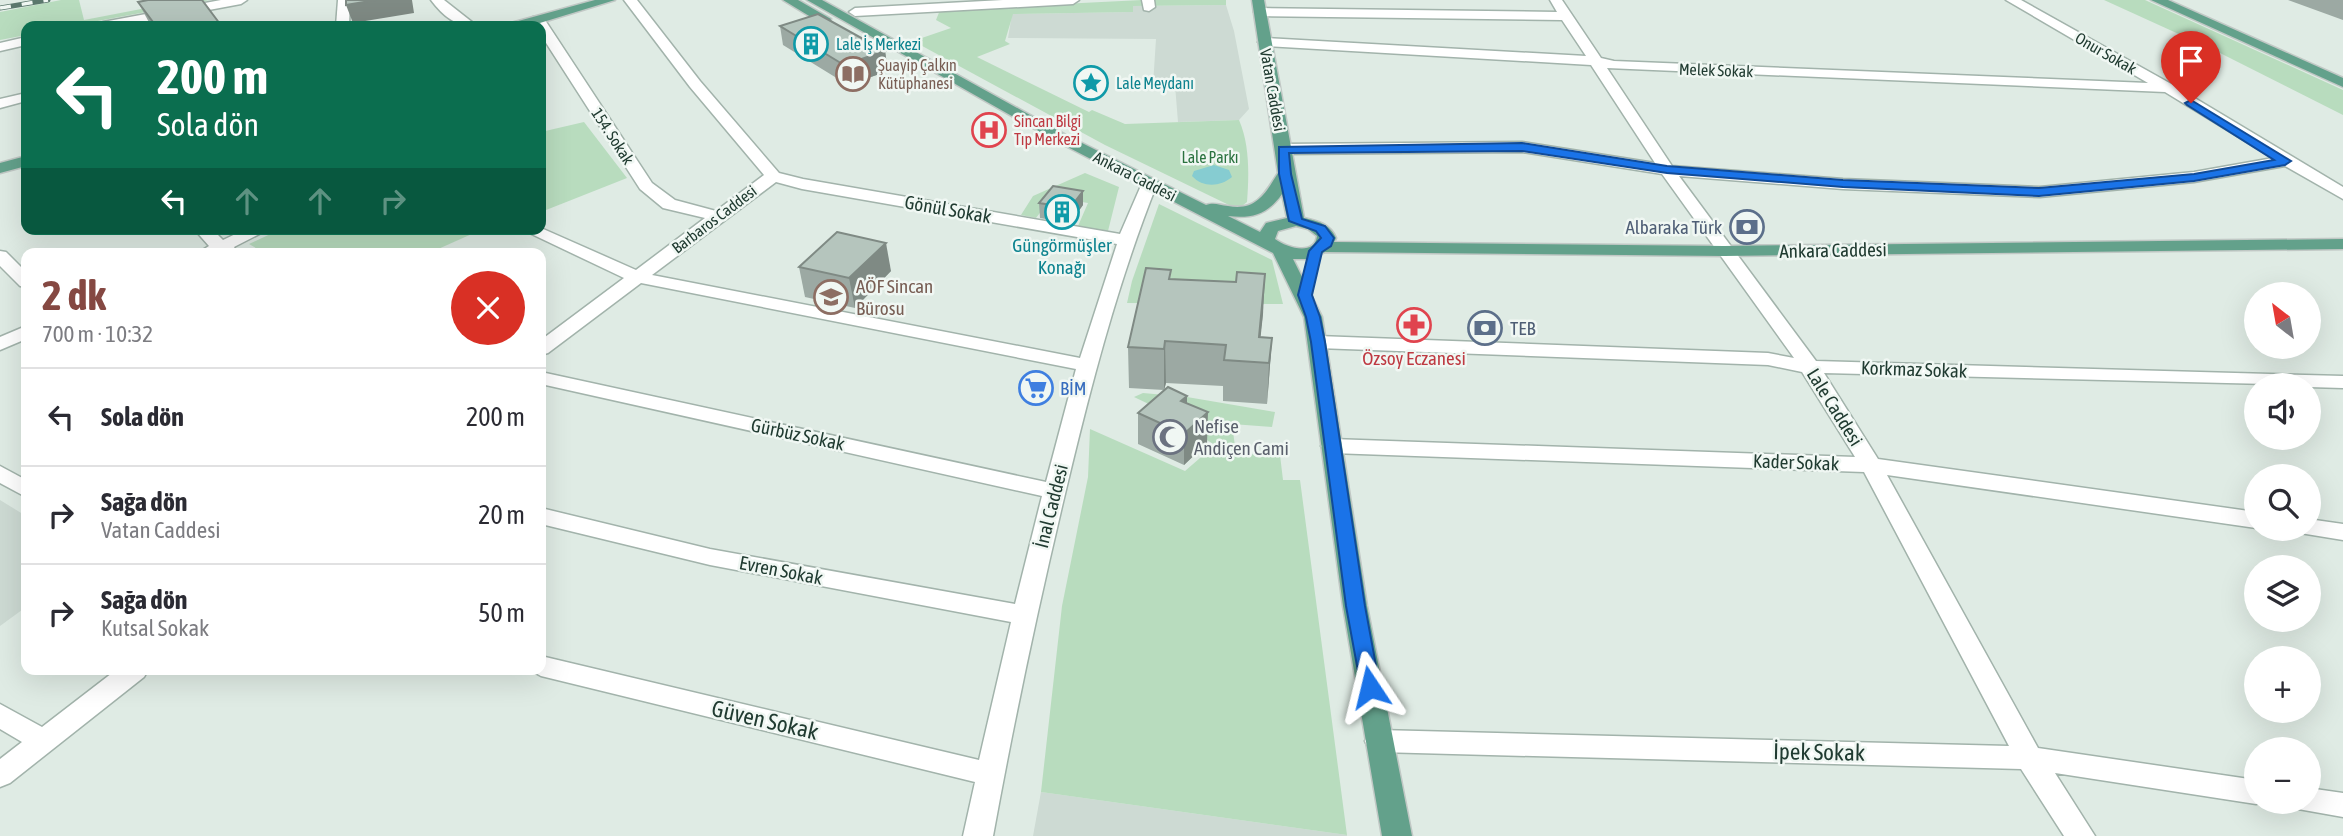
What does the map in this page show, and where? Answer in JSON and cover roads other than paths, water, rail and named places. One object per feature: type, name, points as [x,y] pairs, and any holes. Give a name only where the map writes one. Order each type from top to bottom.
[{"type":"main road","points":[[586,6],[603,0]]},
{"type":"main road","points":[[534,21],[610,0]]},
{"type":"main road","points":[[538,20],[627,0]]},
{"type":"main road","points":[[789,0],[892,55],[928,63]]},
{"type":"main road","name":"Ankara Caddesi","points":[[813,0],[1149,184],[1276,248],[1298,253],[1319,249],[1724,251],[2343,244]]},
{"type":"main road","points":[[833,0],[918,46],[928,63]]},
{"type":"main road","points":[[2157,0],[2343,83]]},
{"type":"main road","points":[[2173,0],[2343,76]]},
{"type":"main road","name":"Vatan Caddesi","points":[[1259,6],[1285,174],[1296,221]]},
{"type":"main road","points":[[0,168],[21,162]]},
{"type":"main road","points":[[1177,198],[1231,213],[1250,212],[1263,208],[1271,201],[1285,174]]},
{"type":"main road","points":[[1305,295],[1319,249],[1328,238],[1314,225],[1296,221],[1279,224],[1268,231],[1267,240],[1276,248],[1305,295],[1318,342],[1379,741],[1397,836]]},
{"type":"street","points":[[129,21],[240,0]]},
{"type":"street","points":[[343,21],[344,0]]},
{"type":"street","points":[[437,0],[449,13],[462,21]]},
{"type":"street","name":"Barbaros Caddesi","points":[[546,345],[773,176],[627,0]]},
{"type":"street","points":[[855,12],[1073,0]]},
{"type":"street","name":"Lale Caddesi","points":[[1556,0],[1667,170],[1810,366],[1871,465],[2029,758],[2080,836]]},
{"type":"street","name":"Onur Sokak","points":[[2012,0],[2168,88],[2343,194]]},
{"type":"street","points":[[1259,6],[1565,16]]},
{"type":"street","name":"154. Sokak","points":[[546,32],[646,186],[669,204],[716,216]]},
{"type":"street","points":[[0,47],[21,42]]},
{"type":"street","name":"Melek Sokak","points":[[1265,42],[1597,61],[1614,65],[2168,88]]},
{"type":"street","points":[[0,104],[21,98]]},
{"type":"street","points":[[1283,149],[1522,147],[1667,170],[1843,184],[2039,192],[2194,177],[2285,161]]},
{"type":"street","name":"Gönül Sokak","points":[[773,176],[802,184],[1125,240]]},
{"type":"street","name":"İnal Caddesi","points":[[978,836],[1023,615],[1087,365],[1125,240],[1149,184]]},
{"type":"street","points":[[226,248],[250,235]]},
{"type":"street","points":[[542,235],[636,277],[1087,365]]},
{"type":"street","points":[[0,256],[21,277]]},
{"type":"street","points":[[0,344],[21,334]]},
{"type":"street","name":"Korkmaz Sokak","points":[[1318,342],[1768,359],[1810,366],[2343,382]]},
{"type":"street","name":"Gürbüz Sokak","points":[[546,379],[1055,491]]},
{"type":"street","name":"Kader Sokak","points":[[1332,446],[1871,465],[2244,518]]},
{"type":"street","points":[[0,473],[21,487]]},
{"type":"street","name":"Evren Sokak","points":[[546,517],[710,557],[1023,615]]},
{"type":"street","points":[[2321,529],[2343,532]]},
{"type":"street","name":"Güven Sokak","points":[[546,667],[990,774]]},
{"type":"street","points":[[0,775],[129,675]]},
{"type":"street","points":[[0,715],[43,741]]},
{"type":"street","name":"İpek Sokak","points":[[1379,741],[2029,758],[2244,790]]},
{"type":"street","points":[[2321,802],[2343,805]]},
{"type":"water","points":[[1214,165],[1229,170],[1232,177],[1212,185],[1201,183],[1192,176],[1194,171]]},
{"type":"railway","points":[[0,8],[48,0]]},
{"type":"place","name":"Lale İş Merkezi","points":[[811,44]]},
{"type":"place","name":"Şuayip Çalkın Kütüphanesi","points":[[853,74]]},
{"type":"place","name":"Lale Meydanı","points":[[1091,83]]},
{"type":"place","name":"Sincan Bilgi Tıp Merkezi","points":[[989,130]]},
{"type":"place","name":"Güngörmüşler Konağı","points":[[1062,212]]},
{"type":"place","name":"Albaraka Türk","points":[[1747,227]]},
{"type":"place","name":"AÖF Sincan Bürosu","points":[[831,297]]},
{"type":"place","name":"Özsoy Eczanesi","points":[[1414,325]]},
{"type":"place","name":"TEB","points":[[1485,328]]},
{"type":"place","name":"BİM","points":[[1036,388]]},
{"type":"place","name":"Nefise Andiçen Cami","points":[[1170,437]]},
{"type":"park label","name":"Lale Parkı","points":[[1210,157]]}]
